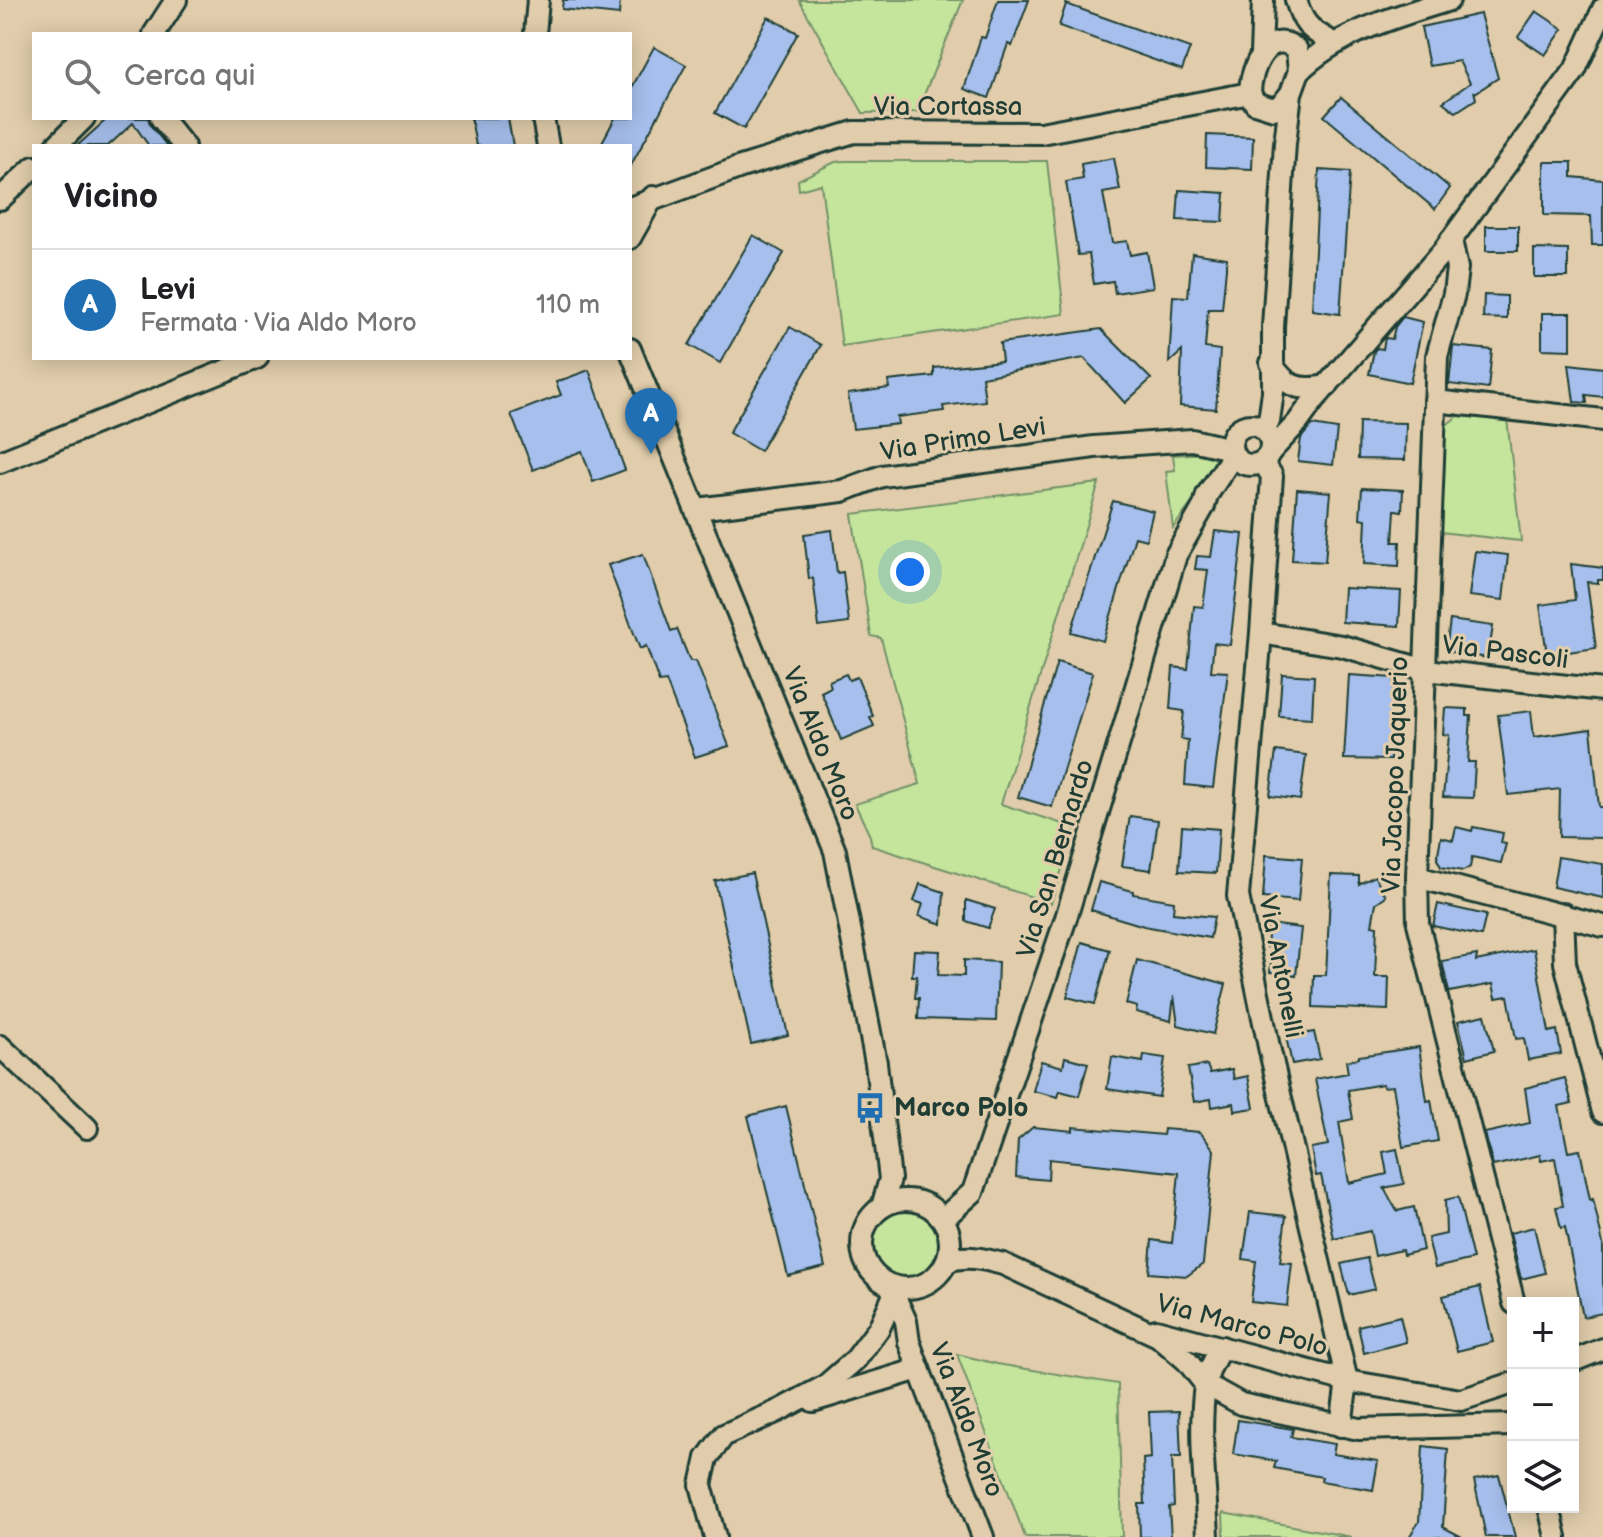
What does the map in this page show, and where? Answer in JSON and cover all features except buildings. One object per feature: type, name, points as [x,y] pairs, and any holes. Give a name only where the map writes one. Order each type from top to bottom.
[{"type":"street","points":[[535,32],[538,0]]},
{"type":"street","points":[[1263,0],[1261,54],[1252,98],[1285,143]]},
{"type":"street","points":[[1289,0],[1299,71]]},
{"type":"street","points":[[1296,0],[1303,22],[1312,31],[1338,38]]},
{"type":"street","points":[[1261,54],[1269,45],[1280,41],[1294,47],[1338,38],[1449,0]]},
{"type":"street","points":[[155,32],[169,4]]},
{"type":"street","name":"Via San Bernardo","points":[[1204,506],[1217,499],[1259,442],[1298,422],[1451,240],[1575,70],[1603,9]]},
{"type":"street","points":[[1259,442],[1269,421],[1273,392],[1271,363],[1291,93],[1299,71],[1338,38]]},
{"type":"street","name":"Via Cortassa","points":[[632,207],[653,197],[854,132],[1041,133],[1252,98],[1274,109],[1291,93]]},
{"type":"street","points":[[58,144],[82,120]]},
{"type":"street","points":[[163,120],[182,144]]},
{"type":"street","points":[[543,120],[548,144]]},
{"type":"street","points":[[0,199],[32,169]]},
{"type":"street","points":[[632,234],[653,197]]},
{"type":"street","name":"Via Jacopo Jaquerio","points":[[1451,240],[1457,268],[1454,294],[1437,356],[1417,877],[1418,923],[1512,1297]]},
{"type":"street","name":"Via Aldo Moro","points":[[632,354],[835,851],[876,1063],[890,1179],[882,1207]]},
{"type":"street","points":[[0,462],[252,360]]},
{"type":"street","points":[[1271,363],[1280,377],[1293,386],[1320,393]]},
{"type":"street","points":[[1435,401],[1603,420]]},
{"type":"street","name":"Via Primo Levi","points":[[1192,440],[1202,435],[1259,442]]},
{"type":"street","name":"Via San Bernardo","points":[[946,1226],[973,1192],[1066,918],[1176,555],[1207,495],[1228,463],[1232,436],[1259,442]]},
{"type":"street","name":"Via Primo Levi","points":[[697,509],[842,491],[882,476],[1094,447],[1192,440],[1231,450]]},
{"type":"street","name":"Via Antonelli","points":[[1259,442],[1272,476],[1238,896],[1269,1047],[1347,1381]]},
{"type":"street","name":"Via Pascoli","points":[[1261,633],[1342,646],[1426,670],[1603,690]]},
{"type":"street","points":[[1417,877],[1603,926]]},
{"type":"street","points":[[1563,914],[1565,963],[1603,1112]]},
{"type":"street","points":[[0,1046],[87,1128]]},
{"type":"street","points":[[890,1179],[908,1199]]},
{"type":"street","points":[[908,1199],[922,1202],[946,1226],[950,1247],[946,1262],[940,1273],[918,1286],[892,1290],[869,1267],[863,1255],[865,1228],[872,1216],[895,1201],[908,1199]]},
{"type":"street","name":"Via Marco Polo","points":[[946,1226],[957,1239],[983,1250],[1003,1264]]},
{"type":"street","name":"Via Marco Polo","points":[[946,1262],[955,1258],[981,1258],[1003,1264],[1158,1336],[1187,1361],[1205,1384],[1241,1404],[1341,1426],[1374,1429],[1507,1425]]},
{"type":"street","name":"Via Aldo Moro","points":[[906,1321],[918,1286]]},
{"type":"street","points":[[715,1537],[701,1485],[707,1458],[724,1435],[825,1386],[856,1359],[879,1328],[892,1290]]},
{"type":"street","name":"Via Aldo Moro","points":[[892,1290],[906,1321],[909,1342],[983,1537]]},
{"type":"street","name":"Via Marco Polo","points":[[1123,1320],[1347,1381],[1461,1400],[1507,1385]]},
{"type":"street","points":[[1208,1537],[1203,1420],[1205,1384],[1211,1364],[1222,1347]]},
{"type":"street","points":[[1579,1359],[1603,1349]]},
{"type":"street","points":[[778,1411],[919,1369]]},
{"type":"street","name":"Via Marco Polo","points":[[1341,1426],[1347,1381]]},
{"type":"street","points":[[1550,1513],[1556,1537]]},
{"type":"green space","points":[[799,0],[963,0],[917,112],[863,113]]},
{"type":"green space","points":[[1047,161],[1064,314],[842,346],[821,184],[799,190],[798,180],[835,162]]},
{"type":"green space","points":[[1458,416],[1507,419],[1521,541],[1440,532],[1445,426]]},
{"type":"green space","points":[[1207,453],[1218,463],[1218,468],[1173,528],[1166,471],[1175,470],[1173,455]]},
{"type":"green space","points":[[1099,483],[1001,804],[1075,828],[1051,903],[872,846],[855,804],[920,784],[881,638],[871,636],[852,514]]},
{"type":"green space","points":[[906,1211],[919,1214],[929,1221],[936,1231],[939,1244],[936,1257],[929,1267],[919,1274],[906,1277],[893,1274],[883,1267],[876,1257],[873,1244],[876,1231],[883,1221],[893,1214]]},
{"type":"green space","points":[[957,1354],[997,1364],[1118,1384],[1122,1537],[1025,1537]]},
{"type":"green space","points":[[1223,1513],[1352,1537],[1224,1537]]},
{"type":"place","name":"Levi","points":[[651,454]]},
{"type":"place","name":"Marco Polo","points":[[870,1108]]}]
